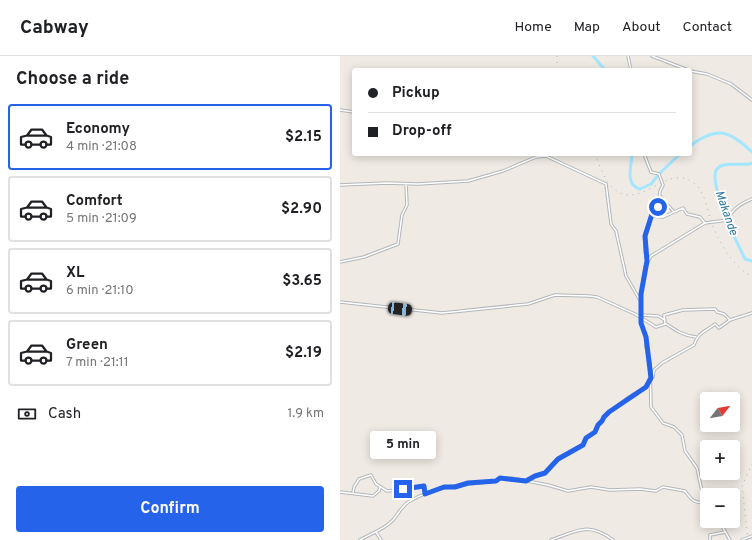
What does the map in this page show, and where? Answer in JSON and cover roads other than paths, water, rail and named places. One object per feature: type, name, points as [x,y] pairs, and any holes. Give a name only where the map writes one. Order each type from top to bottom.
[{"type":"street","points":[[628,56],[631,68]]},
{"type":"street","points":[[652,56],[684,68]]},
{"type":"street","points":[[692,71],[707,74],[731,84],[752,100]]},
{"type":"street","points":[[340,110],[352,112]]},
{"type":"street","points":[[340,185],[468,181],[503,171],[539,156],[550,158],[603,182],[606,185],[612,225],[616,231],[627,278],[641,302]]},
{"type":"street","points":[[645,156],[651,172],[659,174],[663,184],[660,191],[658,208],[651,216],[644,242],[647,261],[644,272],[641,302],[641,323],[646,337],[651,378],[652,408],[663,423],[674,427],[681,434],[684,440],[685,452],[697,468],[702,488]]},
{"type":"street","points":[[340,262],[364,257],[398,244],[402,215],[407,205],[406,184]]},
{"type":"street","points":[[660,196],[673,211]]},
{"type":"street","points":[[647,261],[652,255],[663,250],[687,233],[705,223],[728,220],[730,214],[741,204],[752,199]]},
{"type":"street","points":[[651,216],[663,217],[673,211],[683,208],[687,214],[700,217],[705,223]]},
{"type":"street","points":[[340,302],[442,313],[528,304],[555,295],[579,295],[597,297],[635,314],[656,327],[664,325],[664,315],[674,312],[715,309],[717,312],[724,314],[730,320]]},
{"type":"street","points":[[526,481],[545,473],[558,459],[583,445],[586,438],[596,430],[599,423],[604,420],[604,417],[646,387],[654,370],[664,361],[694,345],[696,337],[703,331],[714,324],[718,328],[730,320],[752,313]]},
{"type":"street","points":[[641,315],[658,316],[682,335],[696,337]]},
{"type":"street","points":[[353,493],[354,487],[359,479],[371,475],[380,486],[387,491],[424,486],[425,494]]},
{"type":"street","points":[[360,540],[376,532],[391,521],[410,501],[425,494],[444,487],[455,487],[468,483],[496,481],[500,478],[548,485],[568,491],[591,487],[610,490],[642,489],[656,491],[663,487],[685,491],[692,500],[700,503]]},
{"type":"street","points":[[340,492],[374,496],[379,491],[380,486]]},
{"type":"street","points":[[551,540],[583,528],[597,530],[613,540]]},
{"type":"street","points":[[723,528],[730,540]]},
{"type":"street","points":[[376,532],[381,540]]},
{"type":"street","points":[[710,540],[710,535],[725,532]]},
{"type":"street","points":[[742,540],[752,536]]},
{"type":"waterway","name":"Makande","points":[[593,56],[603,68]]},
{"type":"waterway","name":"Makande","points":[[692,145],[708,135],[722,133],[736,139],[752,152]]},
{"type":"waterway","name":"Makande","points":[[632,156],[630,179],[635,187],[640,189],[651,184],[678,156]]},
{"type":"waterway","name":"Makande","points":[[752,163],[720,166],[717,169],[715,176],[716,186],[730,228],[745,259],[752,261]]},
{"type":"railway","points":[[557,56],[557,68]]},
{"type":"railway","points":[[596,156],[608,182],[618,192],[629,195],[639,193],[670,179],[681,178],[696,184],[702,193],[709,216],[727,253],[739,267],[752,276]]},
{"type":"railway","points":[[748,540],[742,486],[752,464]]}]
